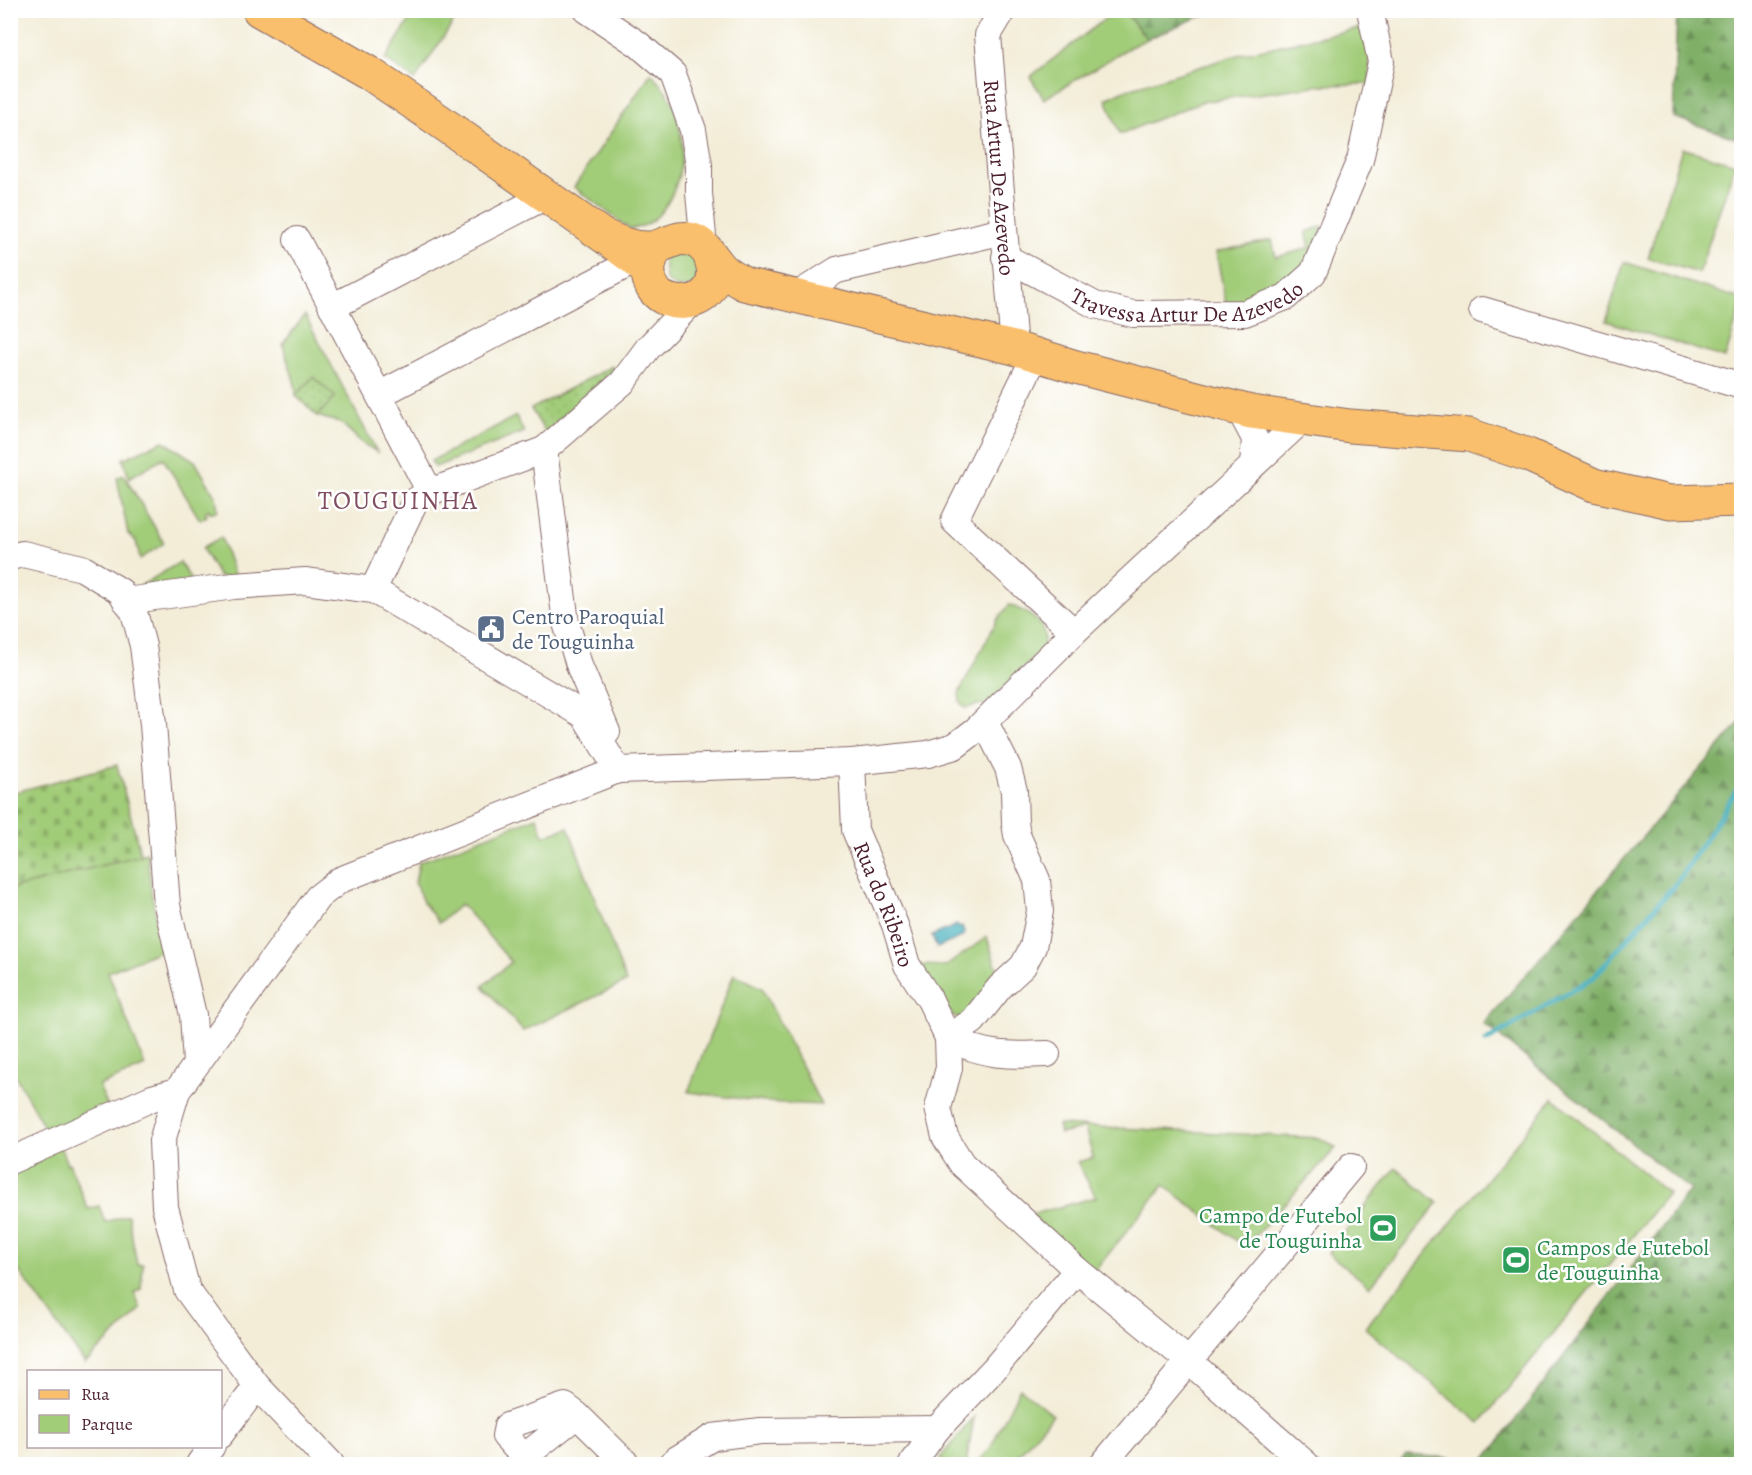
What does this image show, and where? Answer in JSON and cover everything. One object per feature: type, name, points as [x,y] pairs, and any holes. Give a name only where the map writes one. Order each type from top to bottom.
[{"type":"main road","points":[[259,10],[295,19],[602,235],[629,247],[652,248],[663,299],[673,303],[683,304],[723,288],[744,284],[1025,351],[1087,370],[1239,409],[1350,426],[1469,435],[1528,455],[1594,485],[1670,502],[1742,500]]},
{"type":"main road","points":[[655,262],[684,238],[695,241],[725,271],[744,284]]},
{"type":"main road","points":[[697,300],[712,282],[713,263],[707,251]]},
{"type":"main road","points":[[1685,501],[1742,492]]},
{"type":"street","points":[[587,10],[638,44],[673,74],[693,130],[699,165],[699,193],[707,251]]},
{"type":"street","name":"Rua Artur De Azevedo","points":[[1003,10],[988,35],[1005,257],[1025,351]]},
{"type":"street","name":"Travessa Artur De Azevedo","points":[[1005,257],[1095,305],[1133,314],[1245,313],[1286,297],[1313,273],[1360,160],[1381,62],[1370,10]]},
{"type":"street","points":[[379,395],[655,262],[684,227],[699,193]]},
{"type":"street","points":[[332,307],[546,196]]},
{"type":"street","points":[[797,295],[837,270],[1004,231]]},
{"type":"street","points":[[297,240],[430,492]]},
{"type":"street","points":[[648,348],[658,326],[659,302],[655,262]]},
{"type":"street","points":[[373,590],[415,501],[430,492],[544,450],[622,383],[648,348],[697,300]]},
{"type":"street","points":[[1482,310],[1742,386]]},
{"type":"street","points":[[1025,351],[954,521],[1074,632]]},
{"type":"street","points":[[1239,409],[1255,439],[1253,465]]},
{"type":"street","points":[[331,1464],[257,1386],[187,1290],[165,1207],[162,1142],[177,1091],[318,897],[340,880],[618,770],[852,762],[928,754],[955,746],[985,722],[1074,632],[1303,419]]},
{"type":"street","points":[[544,450],[566,623],[580,668],[608,734],[618,770]]},
{"type":"street","points":[[10,557],[23,554],[82,568],[120,591],[134,612],[143,646],[153,724],[167,905],[194,1015],[196,1064]]},
{"type":"street","points":[[126,601],[234,586],[305,581],[373,590],[584,715],[618,770]]},
{"type":"street","points":[[948,1038],[974,1021],[1000,987],[1023,966],[1032,946],[1040,911],[1037,880],[1017,836],[1014,791],[1008,768],[985,722]]},
{"type":"street","name":"Rua do Ribeiro","points":[[852,762],[855,830],[895,925],[907,965],[930,1000],[948,1038],[949,1068],[938,1108],[945,1137],[962,1164],[1077,1270],[1190,1362],[1298,1462]]},
{"type":"street","points":[[948,1038],[985,1053],[1008,1056],[1047,1054]]},
{"type":"street","points":[[10,1161],[152,1098],[177,1091]]},
{"type":"street","points":[[1103,1464],[1351,1167]]},
{"type":"street","points":[[912,1464],[937,1429],[994,1369],[1077,1270]]},
{"type":"street","points":[[222,1432],[257,1386]]},
{"type":"street","points":[[577,1415],[627,1464]]},
{"type":"street","points":[[670,1464],[713,1437],[760,1431],[937,1429]]},
{"type":"street","points":[[199,1464],[211,1448]]},
{"type":"green space","points":[[416,10],[437,11],[454,21],[415,80],[385,59]]},
{"type":"green space","points":[[1115,11],[1124,11],[1147,39],[1044,99],[1030,77]]},
{"type":"green space","points":[[1124,11],[1220,11],[1196,18],[1147,39]]},
{"type":"green space","points":[[1677,11],[1741,11],[1741,140],[1673,117]]},
{"type":"green space","points":[[1369,26],[1370,84],[1321,85],[1201,102],[1120,134],[1106,99],[1125,90],[1241,54]]},
{"type":"green space","points":[[651,73],[666,91],[675,107],[681,138],[681,161],[675,187],[662,210],[653,220],[643,226],[630,229],[574,187]]},
{"type":"green space","points":[[1682,148],[1735,164],[1699,273],[1648,258]]},
{"type":"green space","points":[[1323,226],[1308,272],[1272,298],[1226,304],[1216,252],[1272,240],[1276,257],[1310,248],[1306,232]]},
{"type":"green space","points":[[668,254],[698,255],[696,285],[677,288],[666,280],[664,260]]},
{"type":"green space","points":[[1624,262],[1741,299],[1741,306],[1725,358],[1606,321]]},
{"type":"green space","points":[[305,315],[377,452],[362,443],[341,423],[317,416],[335,397],[313,377],[296,396],[295,384],[283,344]]},
{"type":"green space","points":[[612,366],[615,369],[545,432],[531,409]]},
{"type":"green space","points":[[313,377],[335,397],[317,416],[296,396]]},
{"type":"green space","points":[[516,416],[524,432],[435,467],[431,461]]},
{"type":"green space","points":[[163,441],[195,461],[216,497],[218,510],[211,513],[209,510],[205,512],[207,516],[200,520],[163,458],[129,478],[123,459]]},
{"type":"green space","points":[[124,475],[164,543],[140,559],[136,541],[128,534],[117,478]]},
{"type":"green space","points":[[221,537],[235,577],[219,577],[202,548]]},
{"type":"green space","points":[[180,562],[192,582],[140,588],[142,585]]},
{"type":"green space","points":[[1009,605],[1025,612],[1037,621],[1044,634],[1042,650],[988,703],[965,708],[960,702],[959,693],[997,620]]},
{"type":"green space","points":[[1741,721],[1741,1464],[1398,1464],[1406,1455],[1485,1460],[1690,1190],[1484,1024]]},
{"type":"green space","points":[[117,765],[141,855],[11,889],[11,793]]},
{"type":"green space","points":[[537,817],[544,836],[568,827],[626,982],[523,1031],[483,986],[511,962],[461,904],[439,923],[423,902],[415,883],[419,862]]},
{"type":"green space","points":[[147,853],[162,950],[108,972],[145,1066],[99,1086],[108,1107],[47,1132],[11,1068],[10,889]]},
{"type":"green space","points":[[987,937],[995,963],[1003,978],[968,1019],[954,1017],[938,999],[917,965],[946,966]]},
{"type":"green space","points":[[734,974],[762,988],[821,1105],[765,1102],[688,1092]]},
{"type":"green space","name":"Campos de Futebol de Touguinha","points":[[1553,1098],[1668,1193],[1480,1423],[1365,1328]]},
{"type":"green space","points":[[1058,1125],[1320,1138],[1336,1148],[1245,1247],[1164,1185],[1094,1272],[1030,1215],[1096,1197],[1077,1162],[1093,1158],[1085,1128],[1060,1134]]},
{"type":"green space","points":[[60,1146],[88,1209],[99,1206],[105,1222],[128,1215],[137,1264],[143,1264],[141,1289],[134,1293],[141,1309],[85,1363],[11,1260],[10,1170]]},
{"type":"green space","name":"Campo de Futebol de Touguinha","points":[[1396,1168],[1438,1203],[1370,1287],[1328,1253]]},
{"type":"green space","points":[[1020,1388],[1053,1415],[1010,1464],[976,1464],[989,1450]]},
{"type":"green space","points":[[974,1417],[966,1464],[947,1464],[940,1458]]},
{"type":"water","points":[[957,925],[959,928],[962,926],[965,934],[937,948],[932,936]]},
{"type":"waterway","points":[[1486,1041],[1593,978],[1679,880],[1742,782]]},
{"type":"place","name":"Centro Paroquial de Touguinha","points":[[491,629]]},
{"type":"place","name":"Campo de Futebol de Touguinha","points":[[1383,1228]]},
{"type":"place","name":"Campos de Futebol de Touguinha","points":[[1516,1260]]},
{"type":"district","name":"TOUGUINHA","points":[[398,500]]}]
